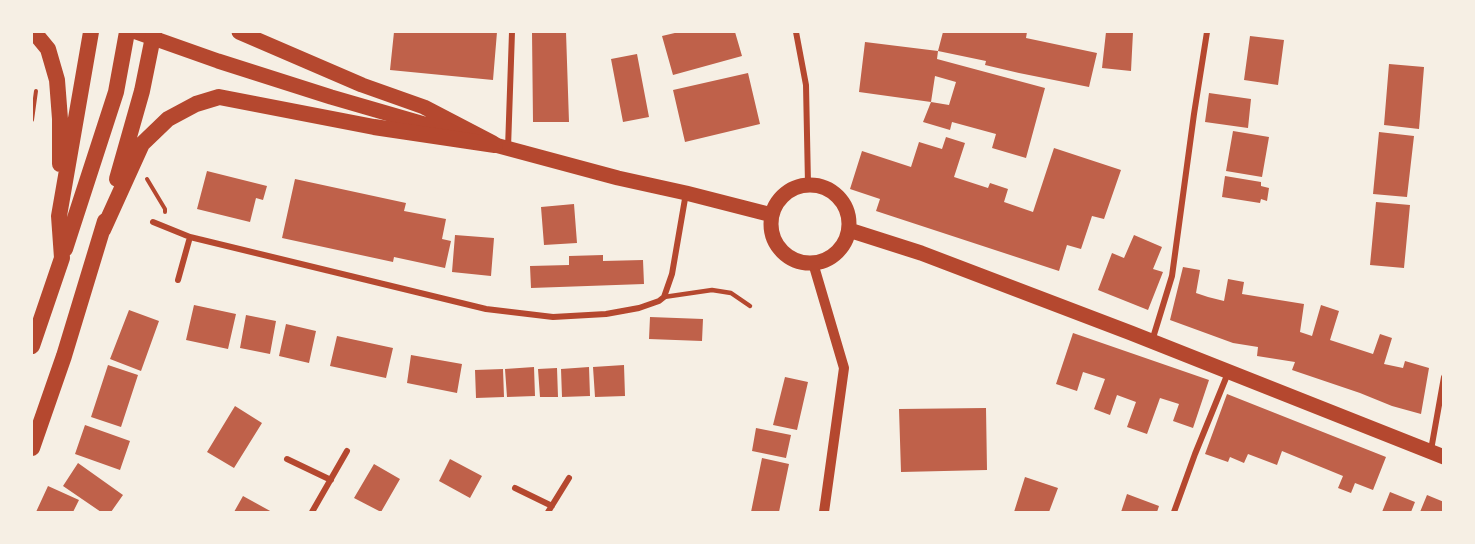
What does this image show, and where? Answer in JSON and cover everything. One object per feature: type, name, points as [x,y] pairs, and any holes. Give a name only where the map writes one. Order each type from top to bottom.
[{"type":"highway","points":[[34,32],[48,50],[57,80],[60,119],[59,216],[62,258]]},
{"type":"highway","points":[[59,216],[91,32]]},
{"type":"highway","points":[[32,346],[116,92],[128,32]]},
{"type":"highway","points":[[32,448],[64,356],[103,230],[142,91],[153,35]]},
{"type":"highway","points":[[103,230],[142,144],[168,119],[196,104],[219,97],[374,127],[502,147]]},
{"type":"main road","points":[[136,32],[153,35],[218,61],[330,97],[502,147],[772,215]]},
{"type":"main road","points":[[239,32],[362,85],[424,106],[502,147]]},
{"type":"main road","points":[[808,184],[820,186],[831,190],[841,199],[847,209],[849,230],[845,242],[832,256],[823,261],[801,262],[790,257],[774,239],[771,227],[772,215],[777,203],[796,187],[808,184]]},
{"type":"main road","points":[[849,230],[921,253],[1152,341],[1437,454]]},
{"type":"street","points":[[502,147],[512,32]]},
{"type":"street","points":[[796,32],[806,85],[808,184]]},
{"type":"street","points":[[1152,341],[1172,276],[1207,32]]},
{"type":"street","points":[[153,222],[190,237],[486,309],[553,317],[606,314],[639,308],[664,297],[672,274],[686,193]]},
{"type":"street","points":[[178,280],[190,237]]},
{"type":"street","points":[[813,262],[844,368],[824,513]]},
{"type":"street","points":[[1174,513],[1228,372]]},
{"type":"street","points":[[1437,454],[1443,377]]},
{"type":"street","points":[[312,513],[347,451]]},
{"type":"street","points":[[287,459],[330,480]]},
{"type":"street","points":[[515,488],[550,509],[569,478]]},
{"type":"lane","points":[[664,297],[712,290],[731,293],[750,306]]},
{"type":"path","points":[[32,120],[37,85]]},
{"type":"path","points":[[151,169],[146,179],[165,209],[165,227]]},
{"type":"building","points":[[394,32],[497,32],[493,80],[390,70]]},
{"type":"building","points":[[532,32],[566,32],[569,122],[533,122]]},
{"type":"building","points":[[679,32],[735,32],[742,56],[673,75],[662,36]]},
{"type":"building","points":[[943,32],[1027,32],[1026,38],[1097,53],[1089,87],[985,65],[986,61],[938,51]]},
{"type":"building","points":[[1106,32],[1133,32],[1131,71],[1102,68]]},
{"type":"building","points":[[1250,36],[1284,40],[1278,85],[1244,80]]},
{"type":"building","points":[[865,42],[938,51],[937,59],[1045,88],[1026,158],[992,148],[996,134],[952,122],[950,130],[923,122],[931,102],[859,92]],"holes":[[[935,76],[956,82],[949,105],[931,102]]]},
{"type":"building","points":[[637,54],[649,117],[623,122],[611,59]]},
{"type":"building","points":[[1389,64],[1424,67],[1419,129],[1384,125]]},
{"type":"building","points":[[748,73],[760,124],[685,142],[673,90]]},
{"type":"building","points":[[1209,93],[1251,99],[1248,128],[1205,122]]},
{"type":"building","points":[[1233,131],[1269,137],[1262,177],[1226,171]]},
{"type":"building","points":[[1379,132],[1414,136],[1407,197],[1373,194]]},
{"type":"building","points":[[946,137],[965,143],[954,177],[988,188],[990,183],[1008,189],[1004,202],[1033,212],[1054,148],[1121,170],[1104,219],[1092,216],[1081,249],[1067,245],[1059,271],[876,211],[880,199],[850,189],[862,151],[911,167],[919,142],[942,149]]},
{"type":"building","points":[[207,171],[267,186],[263,200],[256,198],[250,222],[197,209]]},
{"type":"building","points":[[1225,176],[1261,182],[1261,186],[1269,188],[1267,201],[1261,199],[1260,203],[1222,197]]},
{"type":"building","points":[[295,179],[406,203],[404,211],[446,219],[442,239],[451,241],[445,268],[394,257],[393,262],[282,238]]},
{"type":"building","points":[[1376,202],[1410,205],[1404,268],[1370,265]]},
{"type":"building","points":[[574,204],[577,243],[544,245],[541,207]]},
{"type":"building","points":[[455,235],[494,238],[491,276],[452,272]]},
{"type":"building","points":[[1134,235],[1162,247],[1153,269],[1163,272],[1148,310],[1098,290],[1112,253],[1124,258]]},
{"type":"building","points":[[603,255],[603,261],[643,260],[644,284],[531,288],[530,266],[569,265],[569,256]]},
{"type":"building","points":[[1183,267],[1200,270],[1196,293],[1208,297],[1224,301],[1228,279],[1244,282],[1242,294],[1304,304],[1300,332],[1312,336],[1321,305],[1339,311],[1330,340],[1373,354],[1380,334],[1392,338],[1384,364],[1403,368],[1405,361],[1429,368],[1421,414],[1292,370],[1295,362],[1257,356],[1258,347],[1233,343],[1170,320]]},
{"type":"building","points":[[194,305],[236,314],[228,349],[186,340]]},
{"type":"building","points":[[129,310],[159,321],[141,371],[110,359]]},
{"type":"building","points":[[246,315],[276,321],[270,354],[240,348]]},
{"type":"building","points":[[650,317],[703,319],[702,341],[649,339]]},
{"type":"building","points":[[286,324],[316,331],[309,363],[279,356]]},
{"type":"building","points":[[1073,333],[1209,380],[1193,428],[1173,421],[1179,404],[1160,398],[1147,434],[1127,427],[1136,402],[1117,395],[1110,415],[1094,409],[1105,379],[1083,372],[1077,391],[1056,384]]},
{"type":"building","points":[[337,336],[393,348],[386,378],[330,366]]},
{"type":"building","points":[[411,355],[462,364],[457,393],[407,383]]},
{"type":"building","points":[[108,365],[138,375],[121,427],[91,417]]},
{"type":"building","points":[[624,365],[625,396],[595,397],[593,367]]},
{"type":"building","points":[[534,367],[535,396],[507,397],[505,369]]},
{"type":"building","points":[[589,367],[590,396],[562,397],[561,369]]},
{"type":"building","points":[[557,368],[558,397],[540,397],[538,369]]},
{"type":"building","points":[[503,369],[504,397],[476,398],[475,370]]},
{"type":"building","points":[[785,377],[808,382],[797,430],[773,425]]},
{"type":"building","points":[[1227,394],[1386,457],[1373,490],[1355,483],[1351,493],[1338,488],[1343,476],[1282,451],[1277,465],[1248,454],[1244,463],[1230,457],[1228,462],[1205,454]]},
{"type":"building","points":[[235,406],[262,423],[234,468],[207,452]]},
{"type":"building","points":[[986,408],[987,470],[901,472],[899,409]]},
{"type":"building","points":[[85,425],[130,441],[120,470],[75,454]]},
{"type":"building","points":[[756,428],[791,435],[786,458],[752,451]]},
{"type":"building","points":[[762,458],[789,464],[779,512],[751,512]]},
{"type":"building","points":[[450,459],[482,476],[470,498],[439,481]]},
{"type":"building","points":[[78,463],[123,495],[111,512],[101,512],[63,486]]},
{"type":"building","points":[[374,464],[400,479],[381,512],[354,498]]},
{"type":"building","points":[[1025,477],[1058,488],[1049,512],[1014,512]]},
{"type":"building","points":[[48,486],[79,500],[73,512],[36,512]]},
{"type":"building","points":[[1390,492],[1415,502],[1411,512],[1382,512]]},
{"type":"building","points":[[1127,494],[1159,506],[1157,512],[1121,512]]},
{"type":"building","points":[[1427,495],[1444,502],[1444,512],[1420,512]]},
{"type":"building","points":[[243,496],[272,512],[234,512]]}]
